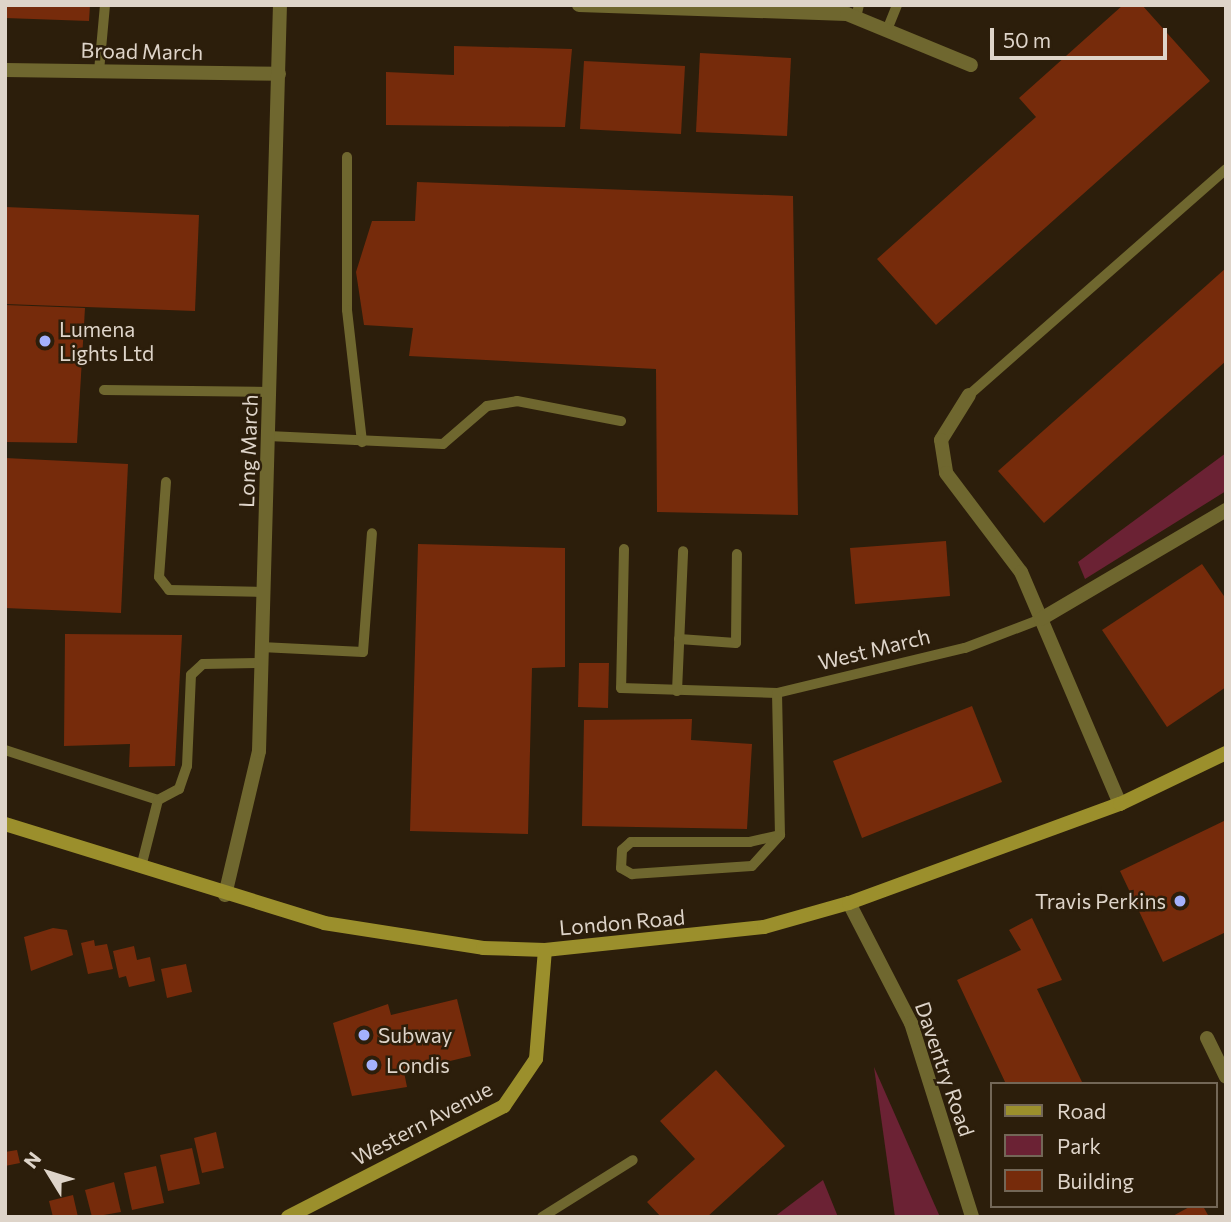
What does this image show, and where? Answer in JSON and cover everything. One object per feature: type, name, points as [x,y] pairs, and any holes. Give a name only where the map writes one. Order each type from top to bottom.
[{"type":"main road","name":"London Road","points":[[5,824],[225,894],[414,939],[545,950],[764,927],[849,903],[1121,804],[1226,753]]},
{"type":"main road","name":"Western Avenue","points":[[288,1217],[504,1106],[536,1059],[545,950]]},
{"type":"street","name":"Long March","points":[[225,894],[259,751],[281,5]]},
{"type":"street","points":[[579,5],[857,11],[887,30],[971,65]]},
{"type":"street","name":"Broad March","points":[[5,70],[279,74]]},
{"type":"street","points":[[970,395],[941,440],[946,473],[1021,572],[1121,804]]},
{"type":"street","name":"West March","points":[[1041,619],[1226,510]]},
{"type":"street","name":"Daventry Road","points":[[849,903],[911,1023],[972,1217]]},
{"type":"street","points":[[1207,1038],[1226,1077]]},
{"type":"lane","points":[[99,71],[104,5]]},
{"type":"lane","points":[[887,30],[897,5]]},
{"type":"lane","points":[[347,157],[347,310],[362,442]]},
{"type":"lane","points":[[970,395],[1226,169]]},
{"type":"lane","points":[[104,390],[271,392]]},
{"type":"lane","points":[[268,436],[443,444],[487,407],[517,401],[621,421]]},
{"type":"lane","points":[[166,482],[159,577],[169,590],[264,592]]},
{"type":"lane","points":[[261,646],[363,652],[372,533]]},
{"type":"lane","name":"West March","points":[[624,549],[621,688],[777,693],[965,648],[1041,619]]},
{"type":"lane","points":[[677,691],[682,551]]},
{"type":"lane","points":[[679,639],[736,643],[737,554]]},
{"type":"lane","points":[[5,750],[158,800],[179,789],[187,766],[191,675],[203,664],[260,663]]},
{"type":"lane","points":[[777,693],[780,835],[752,866],[632,874],[621,867],[622,850],[631,842],[750,842],[780,835]]},
{"type":"lane","points":[[141,867],[158,800]]},
{"type":"lane","points":[[542,1217],[633,1160]]},
{"type":"green space","points":[[1226,453],[1226,491],[1085,579],[1078,562]]},
{"type":"green space","points":[[874,1067],[940,1217],[895,1217]]},
{"type":"green space","points":[[823,1180],[838,1217],[774,1217]]},
{"type":"building","points":[[5,5],[90,5],[89,21],[5,18]]},
{"type":"building","points":[[1123,5],[1142,5],[1210,81],[936,325],[877,259],[1036,117],[1019,98]]},
{"type":"building","points":[[454,46],[572,49],[565,127],[386,125],[386,72],[454,75]]},
{"type":"building","points":[[700,53],[791,58],[787,136],[696,132]]},
{"type":"building","points":[[584,61],[685,66],[681,134],[580,129]]},
{"type":"building","points":[[417,182],[793,196],[798,515],[657,512],[656,369],[409,356],[413,328],[364,325],[356,272],[372,221],[415,221]]},
{"type":"building","points":[[5,207],[199,215],[195,311],[5,304]]},
{"type":"building","points":[[1226,268],[1226,361],[1044,523],[998,471]]},
{"type":"building","name":"Lumena Lights Ltd","points":[[5,305],[85,308],[77,443],[5,442]]},
{"type":"building","points":[[5,458],[128,464],[121,613],[5,608]]},
{"type":"building","points":[[946,541],[950,596],[855,604],[850,548]]},
{"type":"building","points":[[418,544],[565,548],[565,667],[532,668],[528,834],[410,831]]},
{"type":"building","points":[[1202,564],[1226,599],[1226,687],[1167,727],[1102,630]]},
{"type":"building","points":[[65,634],[182,635],[175,766],[129,767],[130,744],[64,746]]},
{"type":"building","points":[[579,663],[609,663],[608,708],[578,707]]},
{"type":"building","points":[[972,706],[1002,782],[862,838],[833,761]]},
{"type":"building","points":[[692,719],[691,740],[752,744],[747,829],[582,826],[584,720]]},
{"type":"building","name":"Travis Perkins","points":[[1226,820],[1226,932],[1163,962],[1120,871]]},
{"type":"building","points":[[1032,918],[1062,980],[1037,989],[1082,1082],[1005,1082],[957,980],[1021,950],[1009,930]]},
{"type":"building","points":[[53,928],[67,930],[73,955],[31,971],[24,937]]},
{"type":"building","points":[[94,940],[95,946],[107,944],[113,969],[88,974],[81,943]]},
{"type":"building","points":[[134,946],[137,960],[150,957],[155,981],[129,987],[126,976],[119,978],[113,951]]},
{"type":"building","points":[[186,964],[192,992],[167,998],[161,969]]},
{"type":"building","points":[[457,999],[471,1056],[404,1072],[407,1087],[352,1096],[333,1023],[388,1004],[391,1015]]},
{"type":"building","points":[[716,1070],[785,1146],[707,1217],[661,1217],[647,1202],[695,1159],[660,1121]]},
{"type":"building","points":[[216,1132],[224,1168],[202,1173],[194,1138]]},
{"type":"building","points":[[192,1148],[200,1184],[168,1191],[160,1155]]},
{"type":"building","points":[[17,1150],[20,1163],[5,1166],[5,1152]]},
{"type":"building","points":[[156,1166],[164,1203],[132,1210],[124,1173]]},
{"type":"building","points":[[114,1182],[121,1212],[92,1217],[85,1190]]},
{"type":"building","points":[[73,1195],[78,1217],[53,1217],[49,1201]]},
{"type":"building","points":[[1187,1208],[1204,1208],[1209,1217],[1171,1217]]},
{"type":"place","name":"Lumena Lights Ltd","points":[[45,341]]},
{"type":"place","name":"Travis Perkins","points":[[1180,901]]},
{"type":"place","name":"Subway","points":[[364,1035]]},
{"type":"place","name":"Londis","points":[[372,1065]]}]
